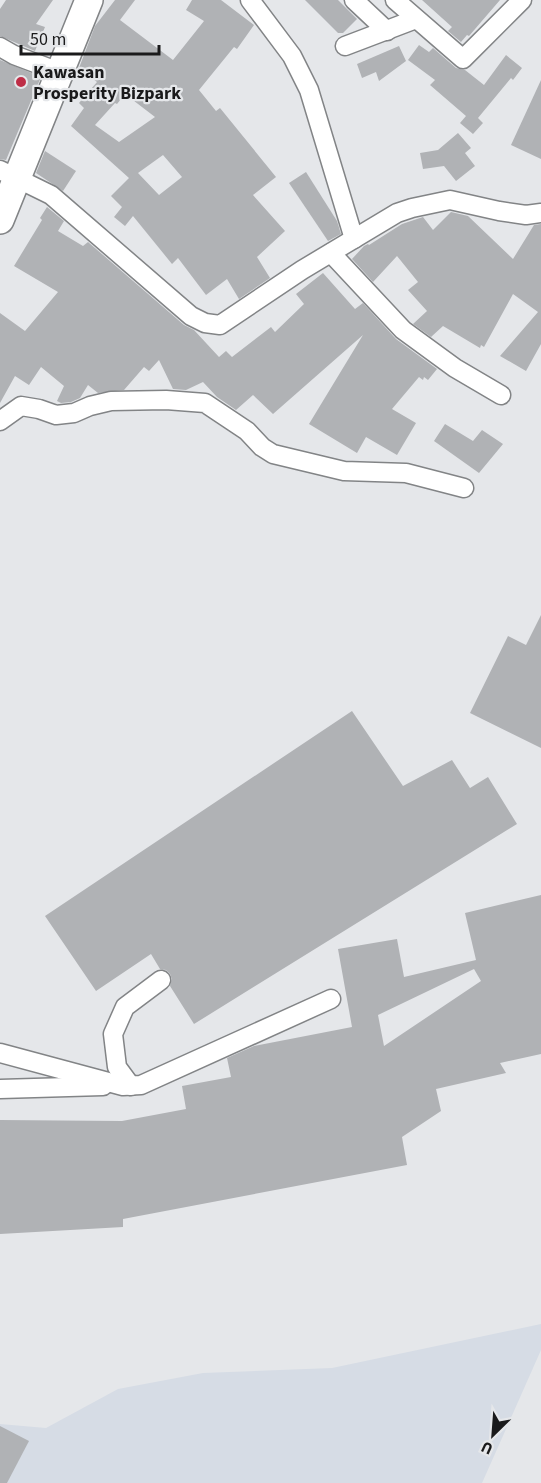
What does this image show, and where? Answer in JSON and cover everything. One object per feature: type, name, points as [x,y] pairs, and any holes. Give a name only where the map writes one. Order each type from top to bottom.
[{"type":"highway","points":[[0,220],[8,174],[59,72],[88,0]]},
{"type":"street","points":[[250,0],[292,56],[309,90],[354,239]]},
{"type":"street","points":[[354,0],[387,31]]},
{"type":"street","points":[[395,0],[463,59],[522,0]]},
{"type":"street","points":[[345,46],[416,19]]},
{"type":"street","points":[[0,47],[59,72]]},
{"type":"street","points":[[8,174],[51,195],[191,316],[212,325],[220,325],[397,213],[442,202],[457,201],[526,215],[541,213]]},
{"type":"street","points":[[331,253],[403,330],[455,368],[501,395]]},
{"type":"street","points":[[0,421],[21,406],[57,415],[74,413],[111,401],[166,400],[205,404],[248,430],[262,447],[273,454],[344,471],[406,473],[464,488]]},
{"type":"street","points":[[127,1086],[117,1067],[113,1034],[125,1007],[161,980]]},
{"type":"street","points":[[0,1089],[141,1085],[331,999]]},
{"type":"street","points":[[0,1053],[127,1086]]},
{"type":"shaded area","points":[[541,1324],[541,1350],[482,1483],[0,1483],[0,1424],[46,1428],[118,1389],[203,1373],[332,1368]]},
{"type":"building","points":[[6,0],[53,0],[36,24],[45,27],[35,51],[0,36],[0,9]]},
{"type":"building","points":[[115,0],[135,0],[120,20],[173,60],[204,21],[186,10],[192,0],[221,0],[254,25],[237,49],[234,47],[199,90],[216,111],[220,108],[276,177],[253,195],[285,231],[257,257],[270,278],[239,299],[227,279],[206,295],[178,258],[172,264],[133,216],[125,226],[114,217],[122,207],[111,196],[129,178],[71,126],[84,108],[79,103],[97,82],[79,68],[95,26]],"holes":[[[125,94],[155,117],[119,142],[95,125]],[[163,155],[182,177],[159,195],[138,173]]]},
{"type":"building","points":[[305,0],[338,0],[357,19],[343,33],[338,33]]},
{"type":"building","points":[[422,0],[500,0],[461,42],[448,31],[452,27]]},
{"type":"building","points":[[419,45],[429,52],[433,48],[456,68],[465,70],[484,85],[506,55],[522,68],[478,118],[483,123],[473,134],[460,123],[466,116],[430,85],[435,80],[408,60]]},
{"type":"building","points":[[399,46],[406,61],[379,81],[376,72],[362,78],[357,64]]},
{"type":"building","points":[[0,60],[41,77],[6,160],[0,159]]},
{"type":"building","points":[[541,80],[541,159],[511,145]]},
{"type":"building","points":[[458,133],[471,148],[465,153],[475,166],[456,181],[444,166],[423,169],[420,153],[438,150]]},
{"type":"building","points":[[45,151],[76,171],[63,191],[36,173]]},
{"type":"building","points":[[306,172],[337,221],[341,234],[328,241],[289,183]]},
{"type":"building","points":[[47,207],[64,221],[58,231],[83,246],[88,242],[184,325],[194,330],[219,357],[226,351],[232,357],[271,327],[275,332],[304,304],[296,294],[323,273],[355,309],[363,303],[396,339],[437,369],[428,380],[419,377],[392,409],[416,423],[397,455],[366,437],[357,453],[309,424],[363,335],[273,414],[253,395],[236,410],[217,397],[203,382],[186,390],[173,389],[159,360],[149,371],[144,367],[124,390],[98,393],[88,385],[80,398],[61,403],[57,401],[64,386],[41,367],[29,385],[15,376],[0,403],[0,313],[25,331],[58,292],[14,266],[42,220],[40,218]]},
{"type":"building","points":[[451,212],[468,216],[513,259],[534,225],[541,224],[541,344],[526,371],[500,356],[538,312],[513,294],[484,347],[481,345],[480,348],[443,326],[431,337],[413,324],[427,311],[408,290],[418,282],[397,256],[373,282],[352,259],[364,246],[402,224],[423,217],[433,230]]},
{"type":"building","points":[[445,424],[473,441],[482,430],[503,444],[479,473],[434,441]]},
{"type":"building","points":[[541,615],[541,748],[470,713],[508,636],[526,645]]},
{"type":"building","points":[[352,711],[403,786],[452,760],[470,788],[488,777],[517,824],[194,1024],[170,986],[172,979],[170,974],[160,969],[151,954],[96,991],[45,916]]},
{"type":"building","points":[[541,895],[541,1054],[500,1063],[506,1073],[436,1089],[441,1111],[402,1137],[407,1165],[123,1219],[123,1227],[0,1234],[0,1120],[122,1121],[186,1109],[182,1086],[231,1077],[227,1058],[254,1046],[352,1027],[338,949],[397,939],[404,977],[476,960],[465,913]],"holes":[[[474,969],[481,981],[384,1046],[378,1015]]]},
{"type":"building","points":[[0,1426],[29,1441],[7,1483],[0,1483]]},
{"type":"place","name":"Kawasan Prosperity Bizpark","points":[[21,82]]}]
